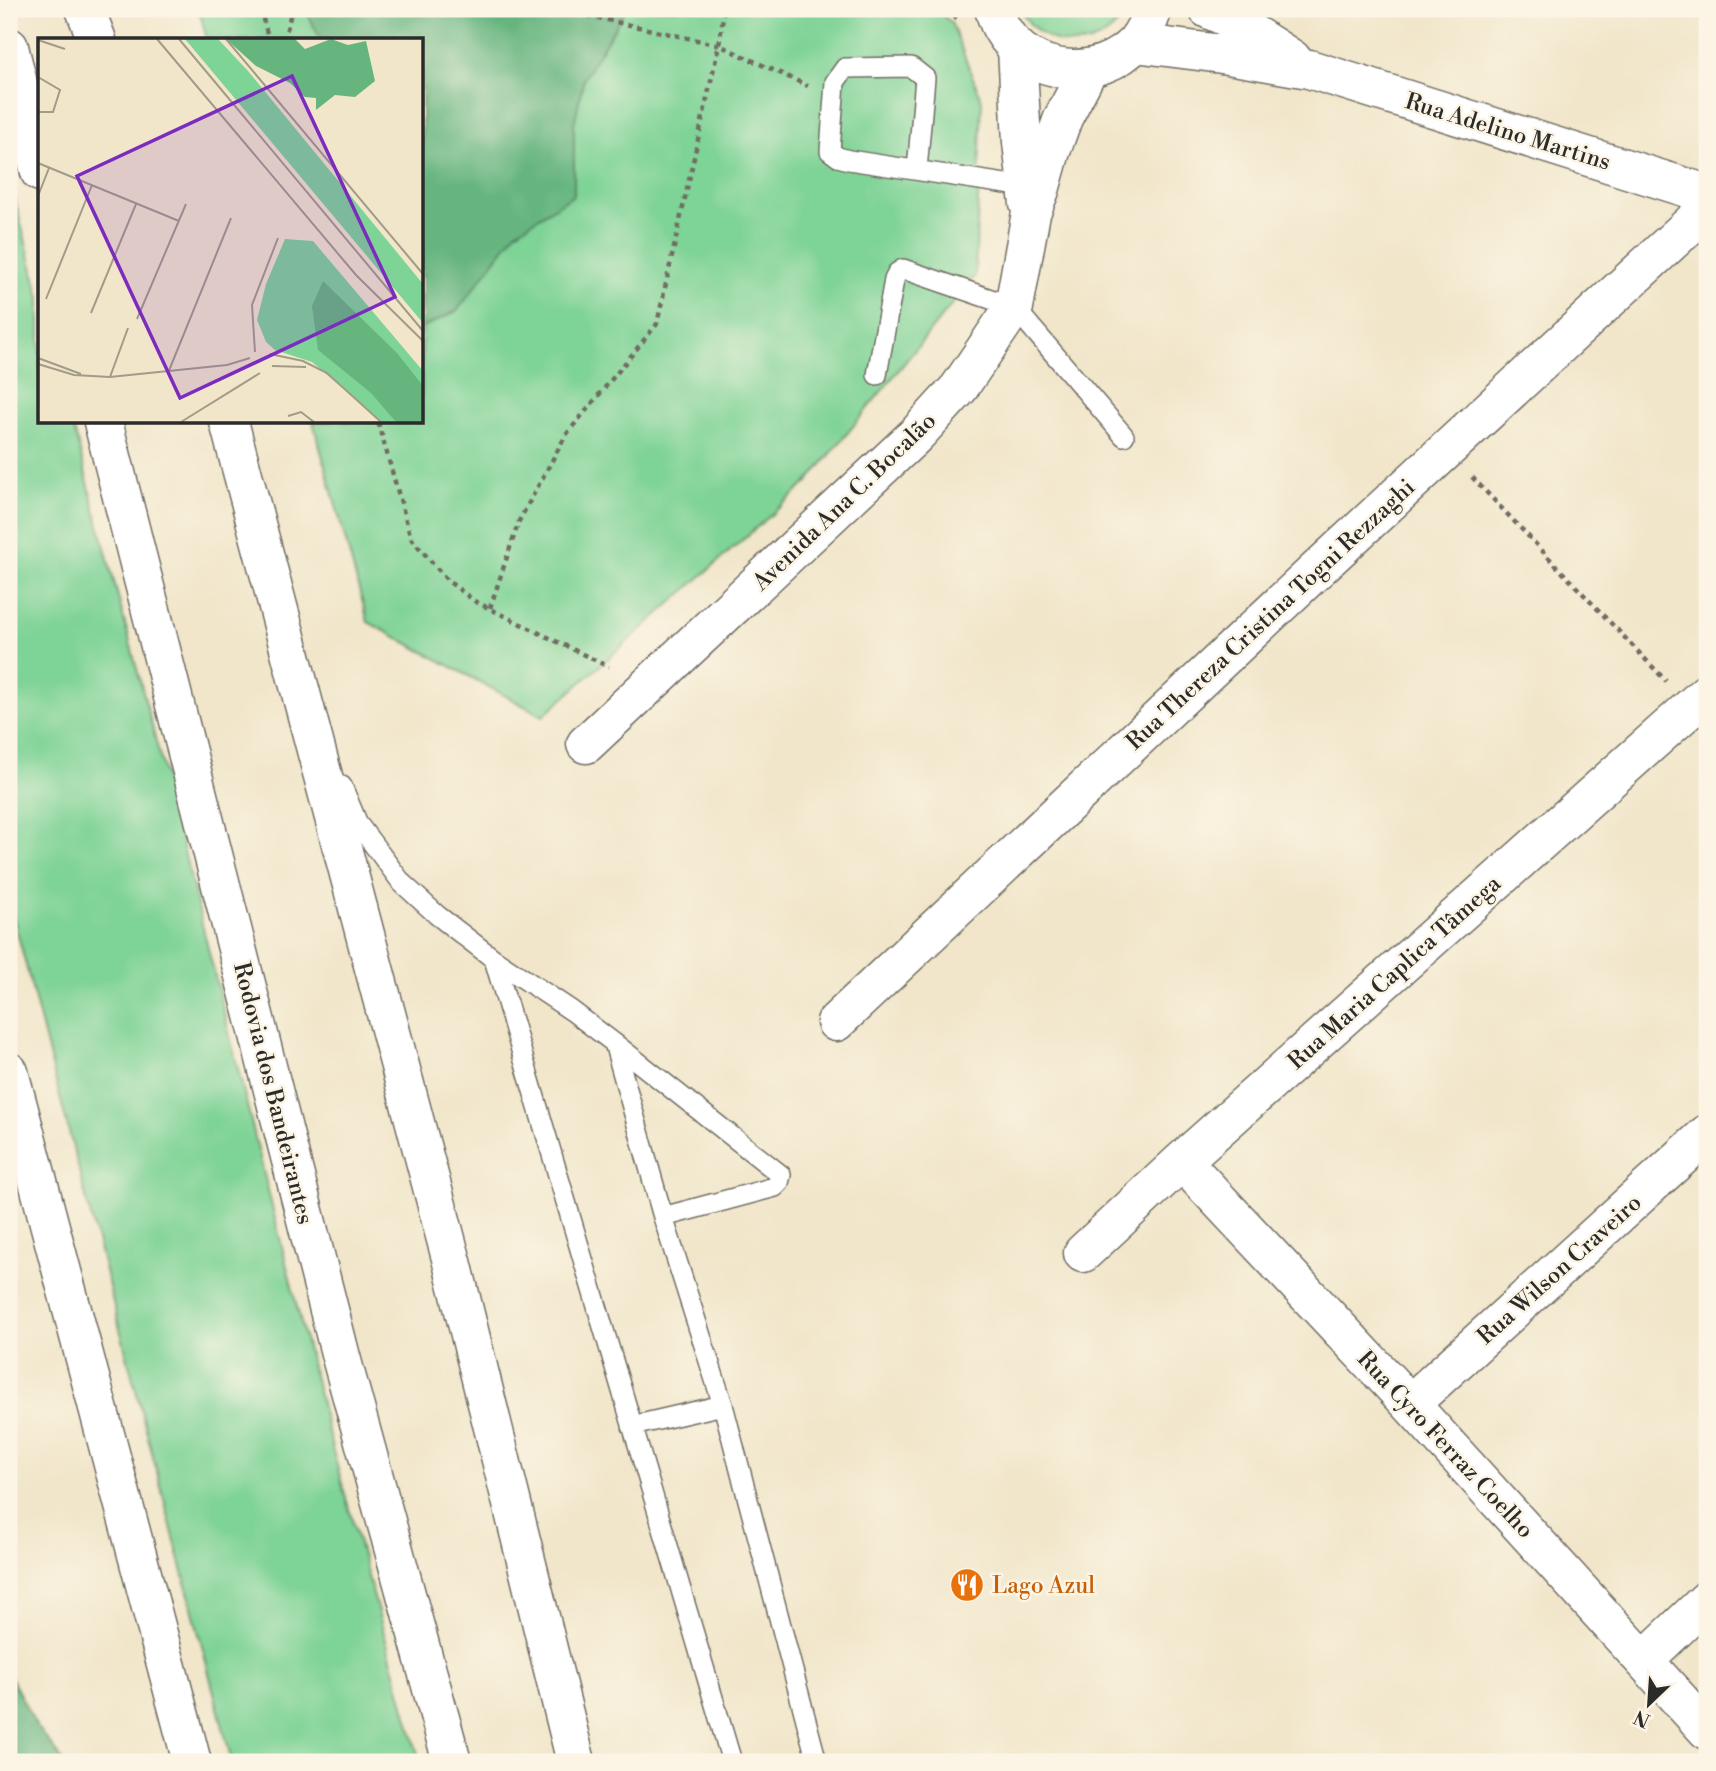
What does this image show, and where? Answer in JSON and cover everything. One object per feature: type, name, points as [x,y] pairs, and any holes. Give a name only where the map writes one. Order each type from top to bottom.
[{"type":"main road","points":[[85,9],[96,38]]},
{"type":"main road","points":[[993,9],[1002,29],[1017,48],[1051,67],[1070,69],[1089,68],[1114,60],[1135,43],[1147,25],[1153,9]]},
{"type":"main road","name":"Rua Adelino Martins","points":[[1208,9],[1228,18],[1309,69]]},
{"type":"main road","name":"Rua Adelino Martins","points":[[1135,43],[1209,51],[1309,69],[1707,194]]},
{"type":"main road","points":[[9,47],[38,164]]},
{"type":"main road","name":"Avenida Ana C. Bocalão","points":[[1017,48],[1022,142],[1032,197]]},
{"type":"main road","name":"Avenida Ana C. Bocalão","points":[[586,744],[916,435],[959,388],[1014,307],[1032,197],[1063,118],[1089,68]]},
{"type":"main road","name":"Rua Thereza Cristina Togni Rezzaghi","points":[[836,1022],[1322,565],[1707,209]]},
{"type":"main road","name":"Rodovia dos Bandeirantes","points":[[104,424],[341,1357],[452,1762]]},
{"type":"main road","points":[[230,424],[452,1262],[576,1762]]},
{"type":"main road","name":"Rua Maria Caplica Tâmega","points":[[1083,1253],[1182,1161],[1699,700]]},
{"type":"main road","points":[[9,1072],[192,1762]]},
{"type":"main road","name":"Rua Wilson Craveiro","points":[[1410,1404],[1707,1134]]},
{"type":"main road","name":"Rua Cyro Ferraz Coelho","points":[[1182,1161],[1410,1404],[1707,1730]]},
{"type":"main road","points":[[1644,1660],[1707,1600]]},
{"type":"lane","points":[[917,170],[925,78],[911,67],[845,68],[835,82],[830,150],[838,157],[917,170],[1032,197]]},
{"type":"lane","points":[[877,375],[894,280],[897,273],[903,269],[1014,307],[1124,436]]},
{"type":"lane","points":[[298,685],[358,824],[402,883],[437,915],[494,959],[572,1011],[780,1175],[779,1184],[775,1187],[663,1217]]},
{"type":"lane","points":[[494,959],[732,1762]]},
{"type":"lane","points":[[614,1043],[663,1217],[723,1405],[817,1762]]},
{"type":"lane","points":[[632,1426],[723,1405]]},
{"type":"path","points":[[260,9],[268,38]]},
{"type":"path","points":[[285,38],[292,9]]},
{"type":"path","points":[[558,9],[719,45],[834,98]]},
{"type":"path","points":[[490,608],[519,522],[566,435],[657,324],[719,45],[724,9]]},
{"type":"path","points":[[379,424],[411,538],[447,581],[476,602],[609,667],[599,676]]},
{"type":"path","points":[[1446,450],[1699,700]]},
{"type":"green space","points":[[199,9],[934,9],[951,22],[982,101],[975,276],[807,483],[543,716],[368,622],[314,424],[424,424],[424,38],[206,38]]},
{"type":"green space","points":[[305,9],[626,9],[584,78],[574,124],[574,195],[516,232],[457,311],[424,327],[424,38],[320,38]]},
{"type":"green space","points":[[1020,9],[1126,9],[1116,25],[1104,36],[1074,44],[1043,35],[1030,24]]},
{"type":"green space","points":[[9,176],[38,290],[38,424],[73,424],[168,787],[332,1448],[420,1762],[232,1762],[9,900]]},
{"type":"green space","points":[[9,1674],[37,1727],[64,1762],[9,1762]]},
{"type":"place","name":"Lago Azul","points":[[967,1585]]}]
